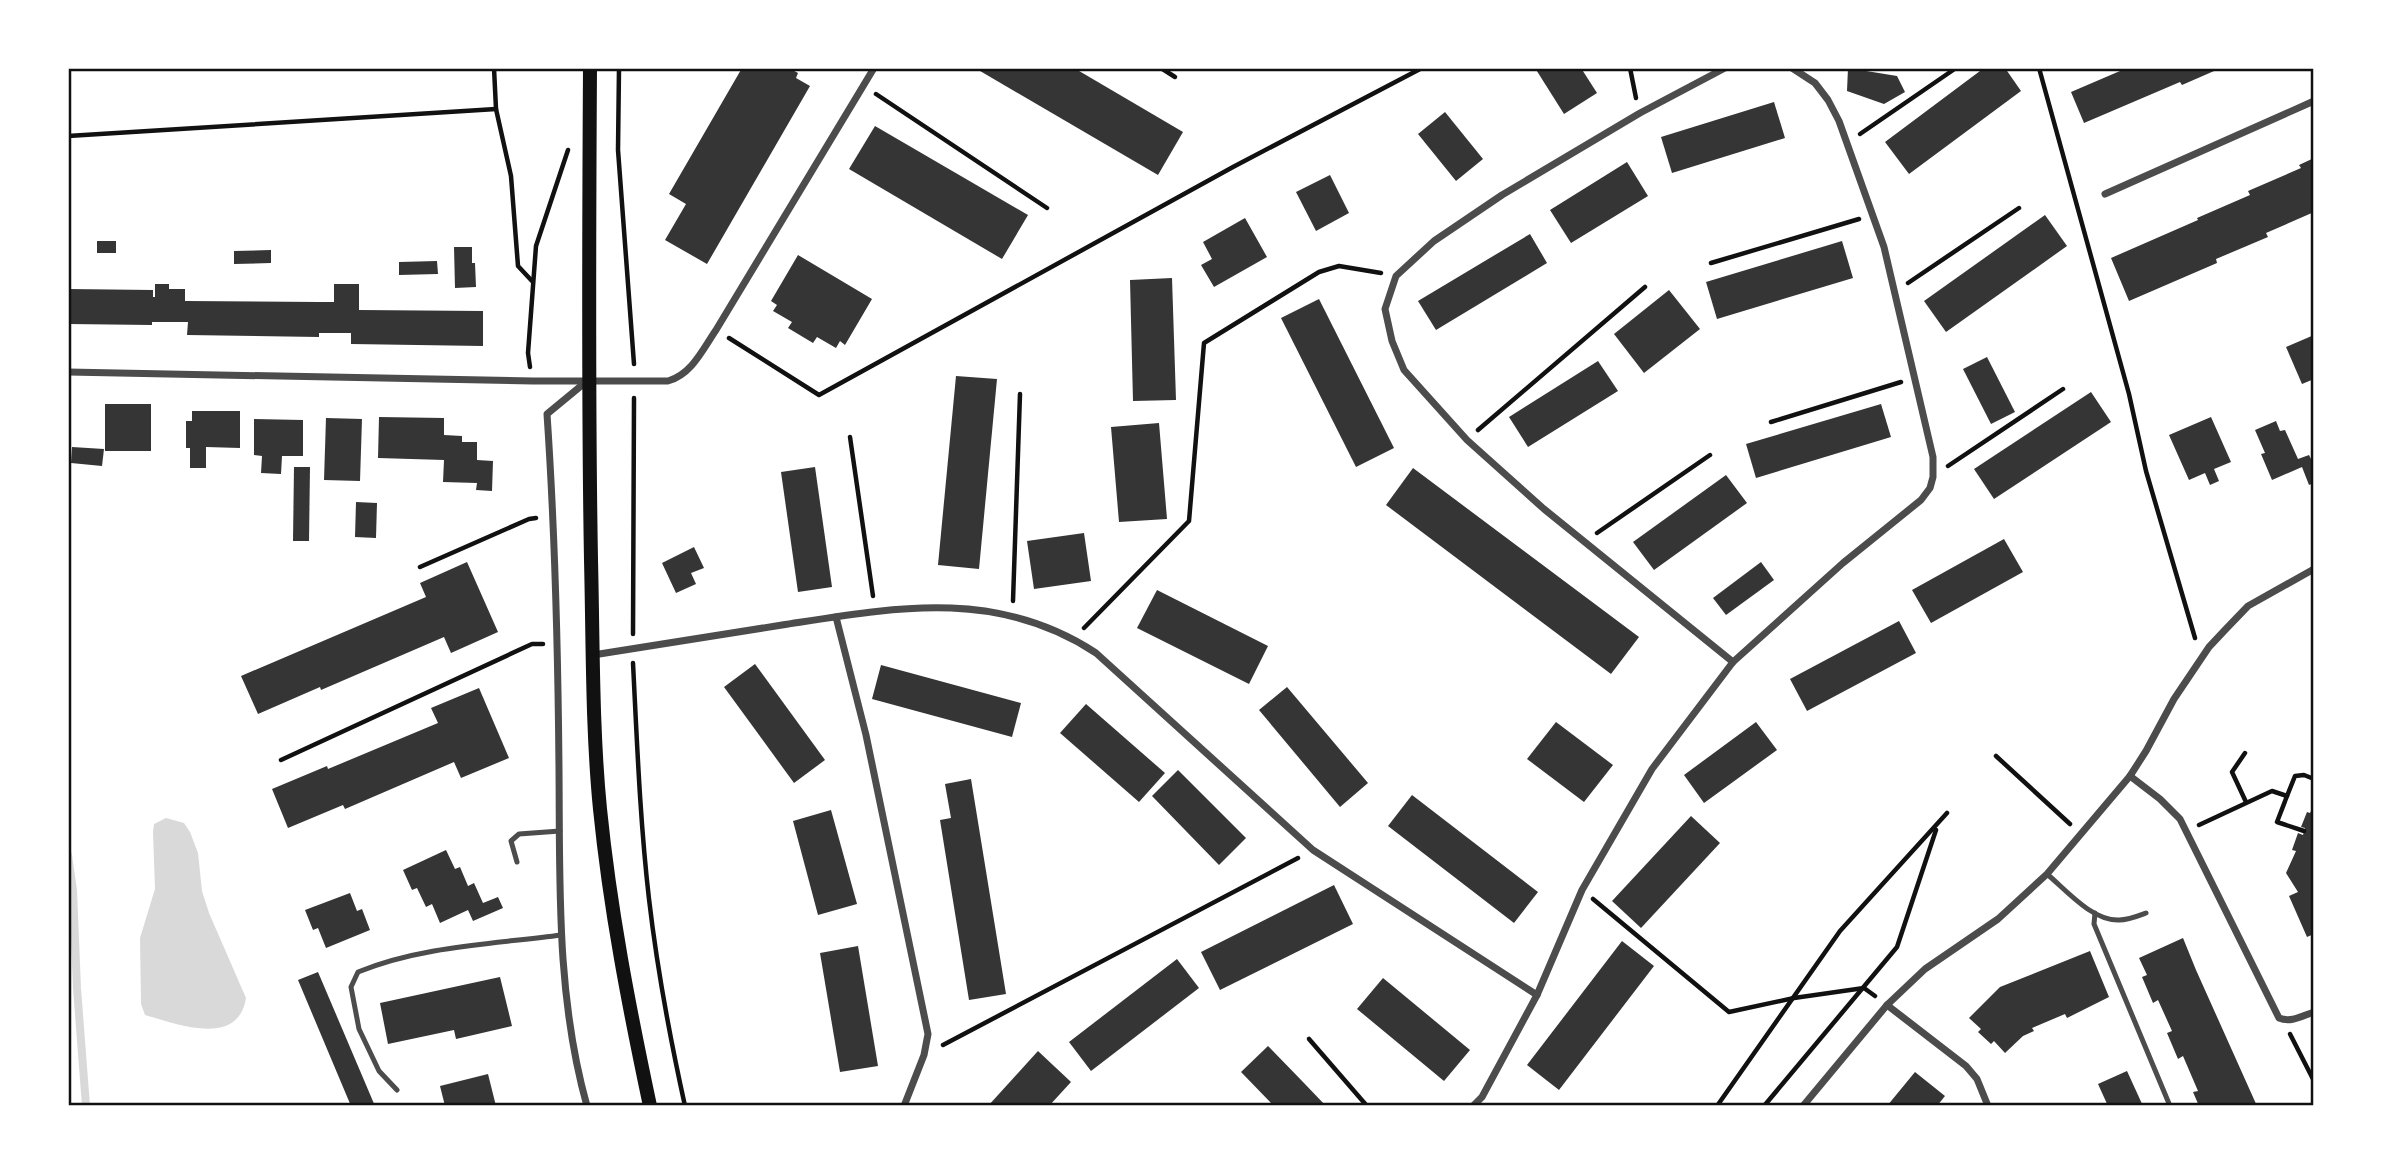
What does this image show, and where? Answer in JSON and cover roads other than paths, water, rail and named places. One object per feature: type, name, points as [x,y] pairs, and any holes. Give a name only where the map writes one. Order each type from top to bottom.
[{"type":"main road","points":[[590,68],[588,381],[593,655],[600,806],[614,923],[650,1106]]},
{"type":"street","points":[[68,372],[533,381],[668,381],[679,378],[692,365],[716,330],[874,68]]},
{"type":"street","points":[[1725,68],[1640,113],[1502,195],[1434,241],[1396,276],[1385,309],[1392,341],[1405,370],[1467,440],[1544,509],[1733,662]]},
{"type":"street","points":[[1473,1106],[1482,1097],[1537,995],[1582,890],[1652,769],[1733,662],[1843,564],[1921,500],[1930,488],[1933,457],[1916,378],[1873,214],[1839,121],[1815,83],[1792,68]]},
{"type":"street","points":[[2105,194],[2314,101]]},
{"type":"street","points":[[587,1106],[567,1008],[561,935],[555,516],[547,414],[588,381]]},
{"type":"street","points":[[1803,1106],[1887,1005],[1925,969],[1998,919],[2047,874],[2130,776],[2174,699],[2209,647],[2248,606],[2314,569]]},
{"type":"street","points":[[593,655],[876,611],[943,607],[976,609],[1044,625],[1096,653],[1313,850],[1537,995]]},
{"type":"street","points":[[836,617],[866,735],[928,1034],[924,1055],[904,1106]]},
{"type":"street","points":[[2130,776],[2160,799],[2180,819],[2279,1018],[2285,1020],[2314,1012]]},
{"type":"street","points":[[1887,1005],[1966,1066],[1976,1079],[1988,1106]]},
{"type":"lane","points":[[517,862],[511,841],[519,834],[560,831]]},
{"type":"lane","points":[[2047,874],[2095,913],[2117,921],[2146,913]]},
{"type":"lane","points":[[2095,913],[2094,924],[2170,1106]]},
{"type":"lane","points":[[397,1090],[379,1071],[359,1029],[351,987],[358,972],[376,964],[432,952],[561,935]]},
{"type":"waterway","points":[[68,855],[73,890],[86,1106]]}]
